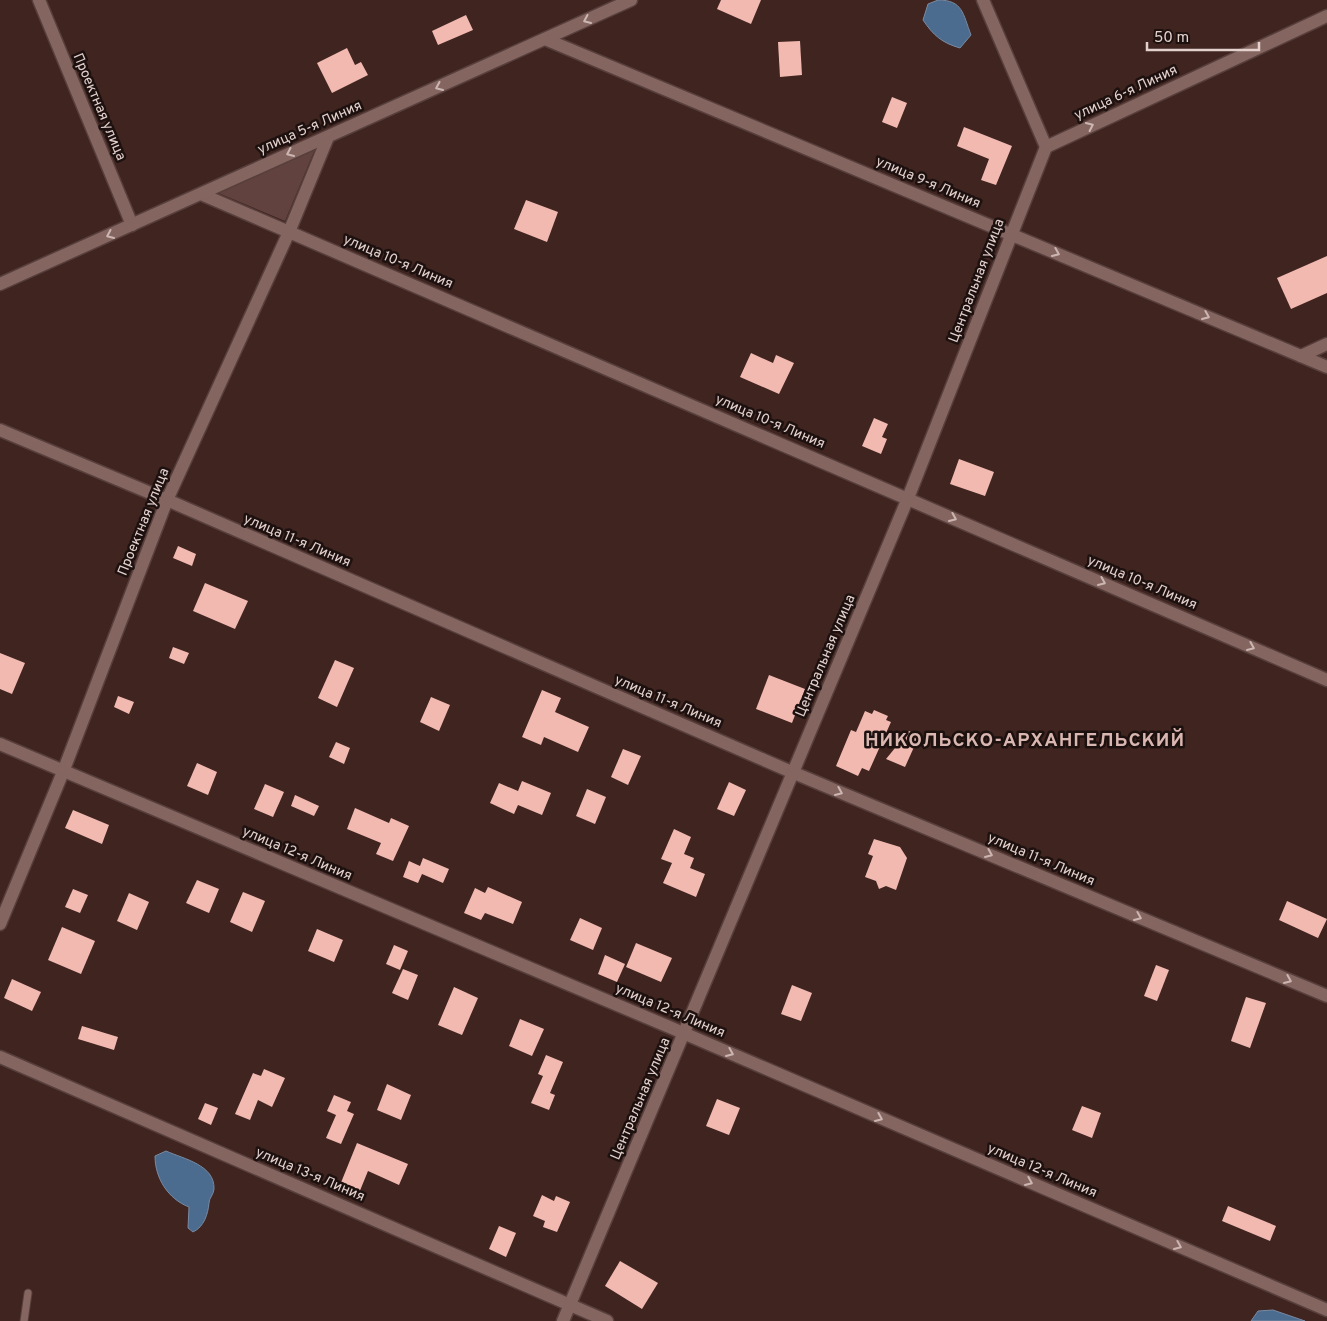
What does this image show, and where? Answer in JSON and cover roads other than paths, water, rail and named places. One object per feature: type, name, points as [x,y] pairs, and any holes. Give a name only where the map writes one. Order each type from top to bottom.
[{"type":"street","name":"Проектная улица","points":[[39,0],[132,225]]},
{"type":"street","name":"улица 5-я Линия","points":[[0,284],[631,0]]},
{"type":"street","points":[[983,0],[1046,147]]},
{"type":"street","name":"улица 6-я Линия","points":[[1046,147],[1327,16]]},
{"type":"street","name":"улица 9-я Линия","points":[[545,39],[1327,367]]},
{"type":"street","name":"Проектная улица","points":[[0,924],[63,772],[167,500],[289,232],[328,137]]},
{"type":"street","name":"Центральная улица","points":[[563,1321],[685,1034],[908,498],[1046,147]]},
{"type":"street","name":"улица 10-я Линия","points":[[201,194],[1327,680]]},
{"type":"street","points":[[1301,356],[1327,344]]},
{"type":"street","name":"улица 11-я Линия","points":[[0,430],[167,500],[794,773],[1327,996]]},
{"type":"street","name":"улица 12-я Линия","points":[[0,744],[685,1034],[1327,1310]]},
{"type":"street","name":"улица 13-я Линия","points":[[0,1057],[607,1321]]},
{"type":"lane","points":[[24,1321],[28,1293]]},
{"type":"water","points":[[938,0],[953,3],[964,15],[971,35],[960,48],[938,38],[923,20],[928,4]]},
{"type":"water","points":[[166,1151],[197,1164],[209,1174],[213,1181],[214,1191],[209,1201],[203,1224],[193,1232],[188,1228],[189,1207],[169,1193],[157,1172],[155,1156]]},
{"type":"water","points":[[1273,1310],[1305,1321],[1251,1321],[1258,1311]]},
{"type":"district","name":"НИКОЛЬСКО-АРХАНГЕЛЬСКИЙ","points":[[1025,741]]}]
